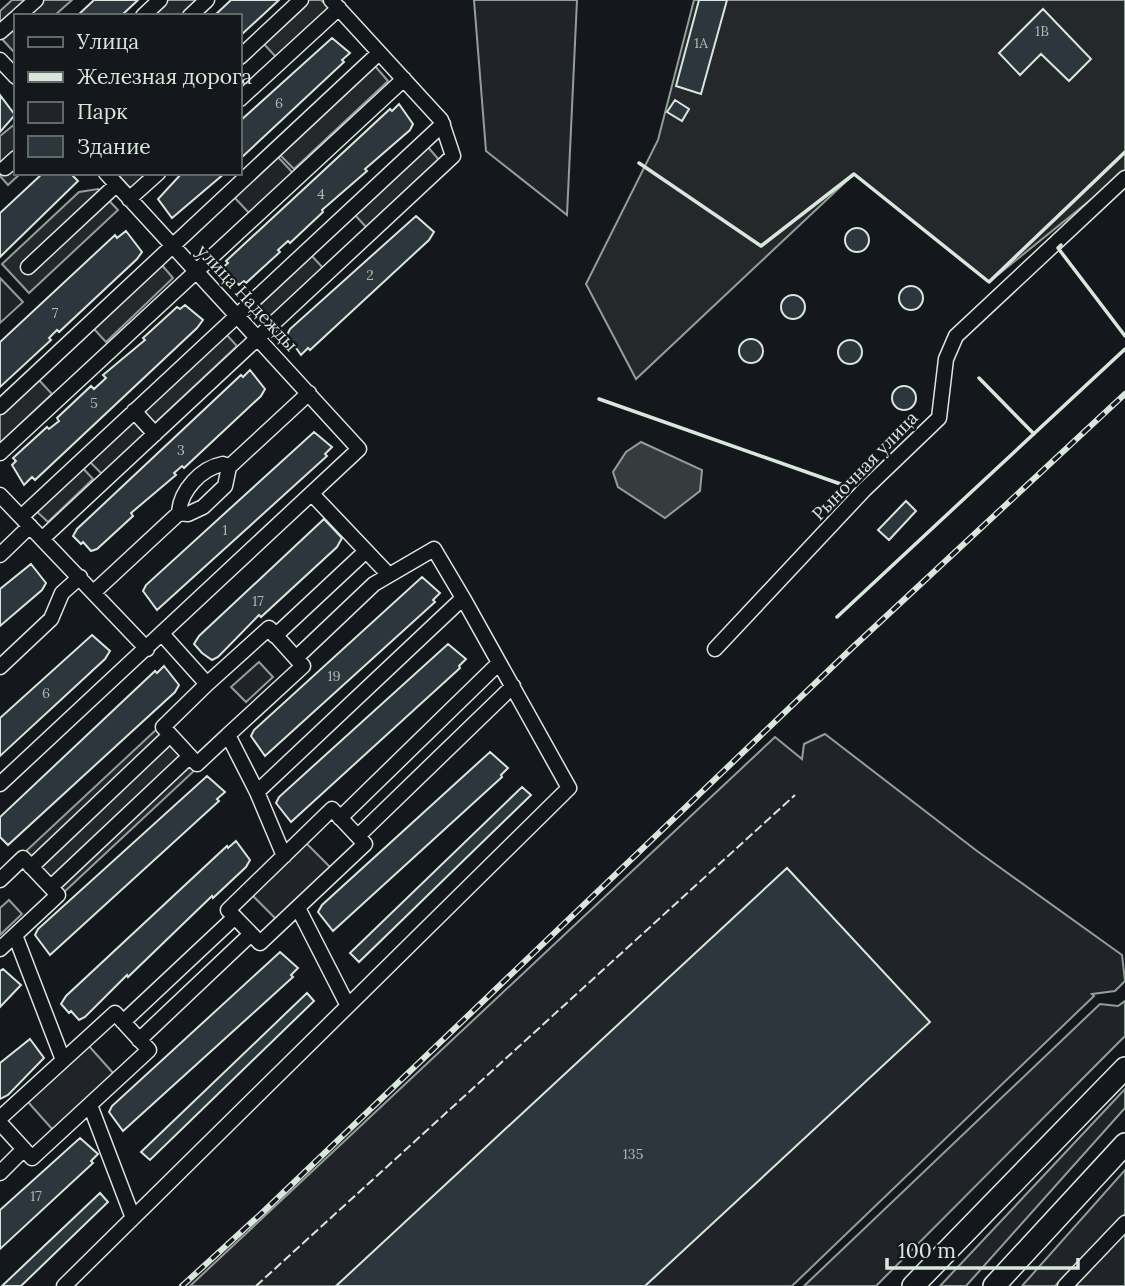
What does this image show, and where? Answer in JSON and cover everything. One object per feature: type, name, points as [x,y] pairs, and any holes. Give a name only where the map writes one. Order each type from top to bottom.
[{"type":"highway","points":[[913,1286],[1125,1068]]},
{"type":"highway","points":[[994,1286],[1125,1144]]},
{"type":"street","points":[[20,14],[36,0]]},
{"type":"street","points":[[145,14],[160,0]]},
{"type":"street","points":[[192,14],[206,0]]},
{"type":"street","points":[[242,55],[301,0]]},
{"type":"street","points":[[43,538],[453,156],[443,124],[335,4],[242,97]]},
{"type":"street","points":[[0,32],[14,20]]},
{"type":"street","points":[[0,407],[379,52]]},
{"type":"street","points":[[0,60],[14,75]]},
{"type":"street","points":[[0,453],[404,79]]},
{"type":"street","points":[[0,555],[26,521],[134,411],[443,124]]},
{"type":"street","points":[[129,199],[156,175]]},
{"type":"street","points":[[28,267],[112,177]]},
{"type":"street","name":"улица Надежды","points":[[112,177],[129,199],[359,449],[312,494]]},
{"type":"street","name":"Рыночная улица","points":[[715,649],[865,489],[939,418],[946,359],[956,336],[1125,178]]},
{"type":"street","points":[[179,513],[188,514],[203,507],[225,485],[229,467],[309,393]]},
{"type":"street","points":[[134,411],[155,434]]},
{"type":"street","points":[[95,592],[179,513],[183,493],[207,470],[223,464],[229,467]]},
{"type":"street","points":[[0,784],[312,494],[389,575]]},
{"type":"street","points":[[0,495],[147,649]]},
{"type":"street","points":[[64,1286],[569,788],[435,549],[374,584],[296,658]]},
{"type":"street","points":[[275,636],[366,551]]},
{"type":"street","points":[[0,667],[51,619],[62,593],[80,577]]},
{"type":"street","points":[[257,793],[463,598]]},
{"type":"street","points":[[269,628],[275,636],[303,666],[197,764],[163,727],[269,628]]},
{"type":"street","points":[[163,635],[207,684]]},
{"type":"street","points":[[340,818],[499,663]]},
{"type":"street","points":[[358,836],[513,686]]},
{"type":"street","points":[[32,867],[170,735]]},
{"type":"street","points":[[228,735],[284,856]]},
{"type":"street","points":[[51,887],[190,756]]},
{"type":"street","points":[[332,809],[340,818],[365,844],[260,943],[228,910],[332,809]]},
{"type":"street","points":[[0,880],[23,858],[58,895],[0,949]]},
{"type":"street","points":[[298,908],[348,1006]]},
{"type":"street","points":[[123,1022],[235,917]]},
{"type":"street","points":[[139,1040],[251,934]]},
{"type":"street","points":[[15,935],[63,1060]]},
{"type":"street","points":[[115,1013],[139,1040],[149,1050],[32,1158],[1,1126],[63,1060],[115,1013]]},
{"type":"street","points":[[90,1105],[133,1218]]},
{"type":"street","points":[[0,1173],[24,1149]]},
{"type":"street","points":[[1083,1189],[1125,1156]]},
{"type":"street","points":[[1006,1286],[1050,1223]]},
{"type":"street","points":[[1065,1286],[1125,1223]]},
{"type":"green space","points":[[474,0],[577,0],[567,215],[486,151]]},
{"type":"green space","points":[[277,156],[293,173],[250,214],[234,197]]},
{"type":"green space","points":[[0,278],[23,302],[0,323]]},
{"type":"green space","points":[[131,419],[146,435],[103,475],[88,460]]},
{"type":"green space","points":[[259,662],[273,677],[246,702],[231,687]]},
{"type":"green space","points":[[825,734],[977,851],[1122,955],[1125,981],[1115,991],[1092,994],[1094,996],[792,1286],[190,1286],[775,737],[802,759],[804,744]]},
{"type":"green space","points":[[306,843],[332,869],[277,920],[252,895]]},
{"type":"green space","points":[[9,900],[22,914],[0,935],[0,908]]},
{"type":"green space","points":[[1125,1001],[1125,1036],[876,1286],[804,1286],[1100,1004],[1118,1006]]},
{"type":"green space","points":[[88,1045],[114,1074],[53,1130],[28,1102]]},
{"type":"green space","points":[[1125,1089],[1125,1108],[966,1286],[940,1286]]},
{"type":"green space","points":[[1125,1170],[1125,1214],[1055,1286],[1022,1286]]},
{"type":"green space","points":[[1125,1230],[1125,1286],[1072,1286]]},
{"type":"shaded area","points":[[12,0],[72,0],[56,14],[14,14],[14,52],[0,37],[0,11]]},
{"type":"shaded area","points":[[165,0],[200,0],[185,14],[154,14]]},
{"type":"shaded area","points":[[309,0],[321,0],[329,8],[276,57],[263,43]]},
{"type":"shaded area","points":[[694,0],[1125,0],[1125,172],[989,282],[854,174],[636,379],[586,284],[658,140]]},
{"type":"shaded area","points":[[375,66],[388,81],[294,169],[280,155]]},
{"type":"shaded area","points":[[14,125],[14,175],[19,175],[8,185],[0,176],[0,136]]},
{"type":"shaded area","points":[[427,146],[440,161],[367,228],[354,214]]},
{"type":"shaded area","points":[[120,175],[148,175],[132,190]]},
{"type":"shaded area","points":[[98,189],[118,210],[29,293],[2,264],[79,192]]},
{"type":"shaded area","points":[[311,255],[324,269],[265,324],[252,310]]},
{"type":"shaded area","points":[[161,264],[173,278],[106,342],[94,329]]},
{"type":"shaded area","points":[[224,332],[237,346],[154,424],[141,410]]},
{"type":"shaded area","points":[[38,379],[52,394],[0,443],[0,415]]},
{"type":"shaded area","points":[[641,442],[702,470],[700,491],[665,518],[618,487],[613,472],[626,452]]},
{"type":"shaded area","points":[[79,464],[93,479],[48,522],[33,508]]},
{"type":"shaded area","points":[[158,728],[196,769],[63,893],[25,852]]},
{"type":"building","points":[[94,0],[138,0],[123,14],[79,14]]},
{"type":"building","points":[[231,0],[279,0],[242,34],[242,14],[216,14]]},
{"type":"building","points":[[699,0],[727,0],[701,94],[676,86]]},
{"type":"building","points":[[1043,9],[1091,59],[1069,81],[1041,54],[1020,75],[999,53]]},
{"type":"building","points":[[332,38],[350,53],[342,60],[344,62],[242,157],[242,119]]},
{"type":"building","points":[[0,95],[14,116],[0,132]]},
{"type":"building","points":[[675,100],[689,109],[682,121],[667,112]]},
{"type":"building","points":[[399,104],[413,124],[410,130],[365,169],[367,171],[322,210],[323,212],[290,243],[288,241],[278,250],[280,252],[246,283],[244,281],[239,285],[231,276],[228,279],[220,270],[228,263],[226,261],[390,109],[392,111]]},
{"type":"building","points":[[41,175],[72,175],[78,181],[0,257],[0,213]]},
{"type":"building","points":[[180,175],[223,175],[172,218],[158,199]]},
{"type":"building","points":[[416,216],[434,232],[429,240],[310,350],[308,348],[301,355],[287,335],[290,329]]},
{"type":"building","points":[[857,228],[868,235],[869,240],[862,251],[857,252],[846,245],[845,240],[852,229]]},
{"type":"building","points":[[126,231],[142,252],[137,259],[59,332],[57,330],[49,338],[51,340],[0,387],[0,342],[115,235],[117,238]]},
{"type":"building","points":[[911,286],[922,293],[923,298],[916,309],[911,310],[900,303],[899,298],[906,287]]},
{"type":"building","points":[[793,295],[804,302],[805,307],[798,318],[793,319],[782,312],[781,307],[788,296]]},
{"type":"building","points":[[185,305],[203,320],[197,328],[35,480],[32,477],[24,485],[12,465],[16,461],[13,458],[47,427],[49,429],[59,421],[57,418],[91,386],[94,389],[106,378],[103,375],[145,340],[143,338],[177,307],[180,309]]},
{"type":"building","points":[[751,339],[762,346],[763,351],[756,362],[751,363],[740,356],[739,351],[746,340]]},
{"type":"building","points":[[850,340],[861,347],[862,352],[855,363],[850,364],[839,357],[838,352],[845,341]]},
{"type":"building","points":[[250,370],[265,389],[261,396],[131,513],[133,516],[97,549],[91,551],[73,536],[77,529],[241,375],[243,377]]},
{"type":"building","points":[[904,386],[915,393],[916,398],[909,409],[904,410],[893,403],[892,398],[899,387]]},
{"type":"building","points":[[314,432],[332,447],[325,454],[327,456],[157,610],[143,591],[146,585]]},
{"type":"building","points":[[906,501],[916,511],[889,540],[878,530]]},
{"type":"building","points":[[324,519],[342,538],[337,547],[261,617],[259,615],[218,657],[212,660],[202,653],[194,644],[199,636]]},
{"type":"building","points":[[31,564],[46,583],[42,590],[0,626],[0,589]]},
{"type":"building","points":[[422,577],[440,593],[433,600],[435,602],[265,756],[251,736],[254,730]]},
{"type":"building","points":[[92,635],[110,651],[105,659],[0,756],[0,718]]},
{"type":"building","points":[[448,644],[466,659],[460,668],[291,822],[276,803],[279,797]]},
{"type":"building","points":[[164,666],[179,685],[175,692],[8,845],[0,837],[0,817],[155,671],[157,673]]},
{"type":"building","points":[[490,752],[508,768],[502,777],[333,931],[318,912],[322,905]]},
{"type":"building","points":[[207,776],[225,792],[217,799],[219,801],[50,955],[35,935],[38,929]]},
{"type":"building","points":[[522,787],[531,795],[359,962],[350,953]]},
{"type":"building","points":[[236,841],[250,860],[246,867],[85,1017],[79,1020],[71,1011],[69,1013],[61,1004],[66,996],[227,846],[228,848]]},
{"type":"building","points":[[787,868],[930,1022],[645,1286],[336,1286]]},
{"type":"building","points":[[280,952],[298,968],[291,975],[293,977],[123,1131],[109,1112],[112,1106]]},
{"type":"building","points":[[3,969],[21,985],[0,1007],[0,971]]},
{"type":"building","points":[[307,993],[314,1001],[150,1160],[141,1152]]},
{"type":"building","points":[[30,1039],[44,1058],[8,1095],[0,1099],[0,1063]]},
{"type":"building","points":[[80,1138],[98,1154],[91,1161],[93,1163],[0,1249],[0,1210]]},
{"type":"building","points":[[100,1193],[108,1202],[21,1286],[2,1286]]},
{"type":"railway","points":[[182,1286],[263,1212],[852,648],[1125,394]]},
{"type":"fence","points":[[256,1286],[795,795]]},
{"type":"wall","points":[[639,163],[761,246],[854,174],[989,282],[1125,152]]},
{"type":"wall","points":[[1061,245],[1058,248],[1125,336]]},
{"type":"wall","points":[[837,617],[1125,349]]},
{"type":"wall","points":[[979,378],[1034,434]]},
{"type":"wall","points":[[599,399],[849,487]]}]
